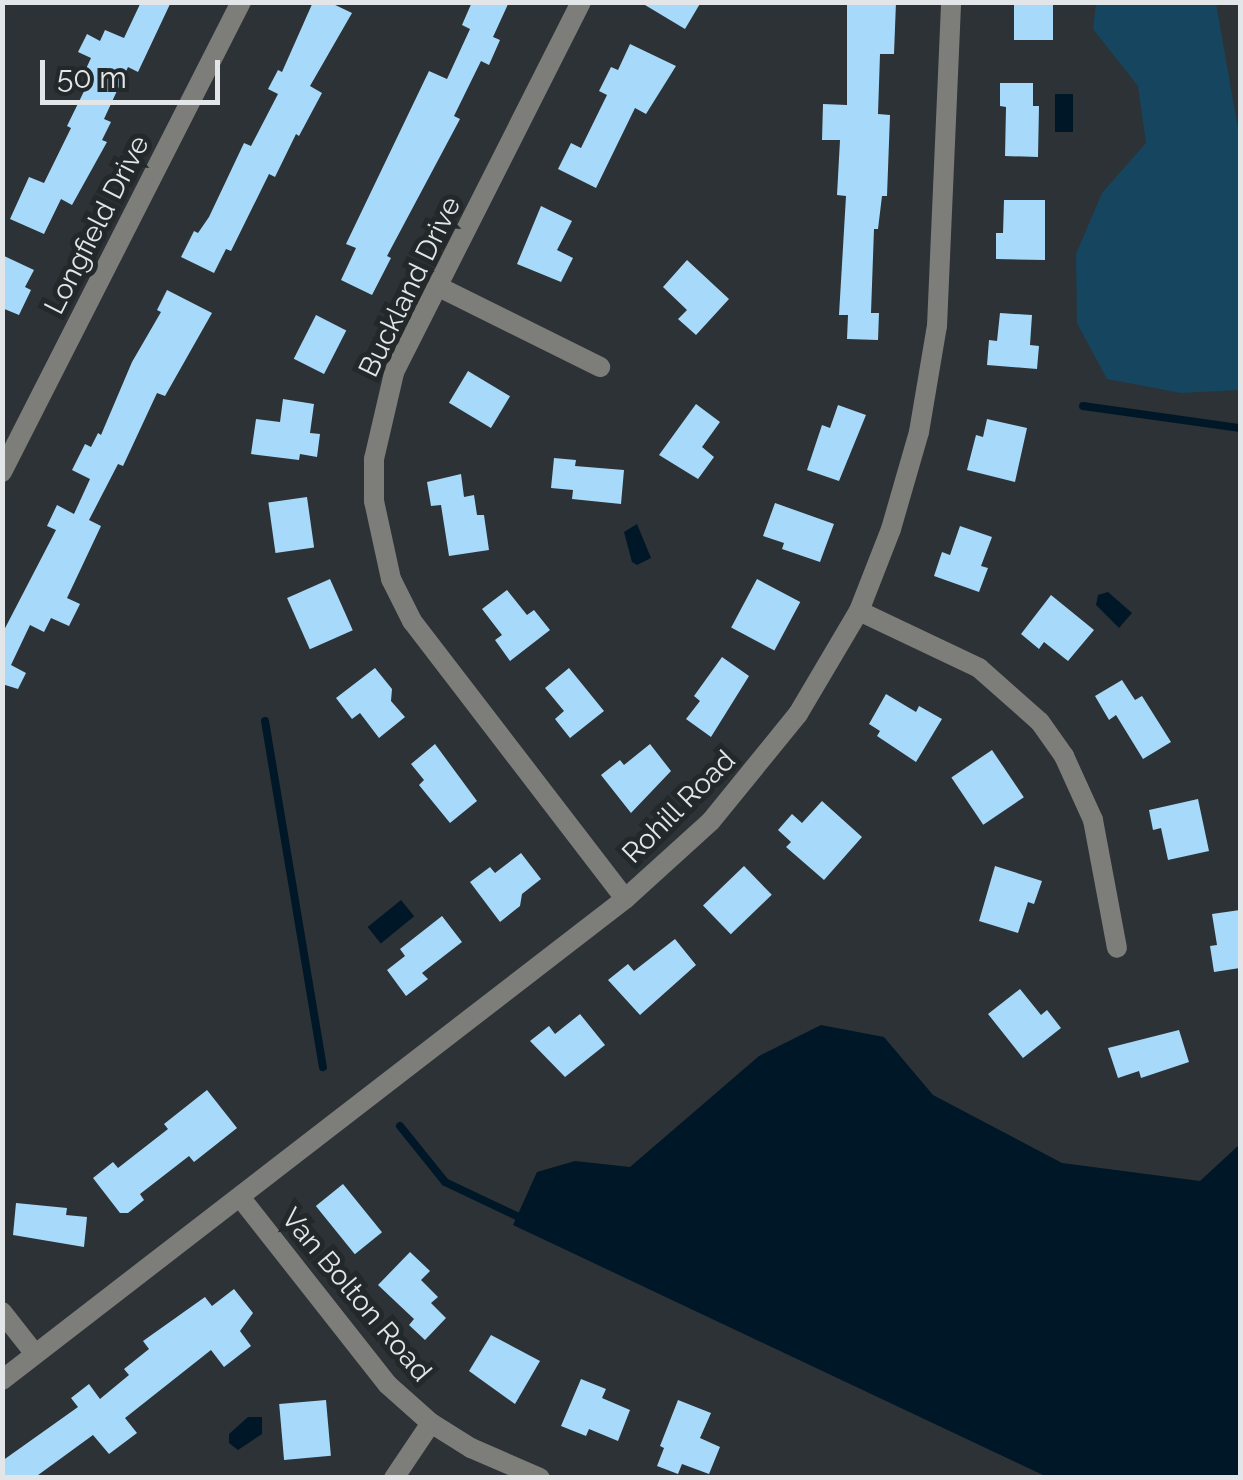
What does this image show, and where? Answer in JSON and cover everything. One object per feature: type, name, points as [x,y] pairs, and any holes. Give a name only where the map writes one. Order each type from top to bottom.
[{"type":"street","name":"Longfield Drive","points":[[4,466],[241,2]]},
{"type":"street","name":"Buckland Drive","points":[[581,2],[394,374],[381,416],[374,459],[374,502],[391,578],[412,621],[625,899]]},
{"type":"street","name":"Rohill Road","points":[[2,1380],[625,899],[711,821],[798,714],[859,611],[906,481],[930,377],[937,326],[950,2]]},
{"type":"street","points":[[439,287],[600,368]]},
{"type":"street","points":[[859,611],[978,668],[1040,722],[1064,756],[1093,820],[1117,948]]},
{"type":"street","name":"Van Bolton Road","points":[[240,1197],[360,1353],[431,1424],[471,1448],[540,1478]]},
{"type":"street","points":[[2,1312],[35,1354]]},
{"type":"street","points":[[394,1478],[431,1424]]},
{"type":"shaded area","points":[[1096,3],[1216,3],[1240,140],[1240,390],[1181,393],[1107,379],[1077,323],[1076,254],[1102,193],[1146,143],[1138,86],[1093,29]]},
{"type":"shaded area","points":[[1055,94],[1073,94],[1073,132],[1055,132]]},
{"type":"shaded area","points":[[637,524],[651,558],[637,565],[632,562],[624,532]]},
{"type":"shaded area","points":[[1108,592],[1132,613],[1119,628],[1096,605],[1098,595]]},
{"type":"shaded area","points":[[401,900],[414,916],[381,943],[368,927]]},
{"type":"shaded area","points":[[821,1025],[884,1037],[933,1095],[1062,1163],[1200,1181],[1240,1144],[1240,1477],[1043,1475],[513,1225],[537,1172],[575,1161],[630,1167],[759,1056]]},
{"type":"shaded area","points":[[248,1417],[262,1417],[262,1434],[238,1450],[229,1443],[229,1434]]},
{"type":"building","points":[[141,2],[171,2],[138,72],[128,67],[104,119],[111,122],[102,140],[107,142],[72,205],[61,199],[44,234],[10,219],[29,177],[44,183],[71,128],[67,126],[91,77],[84,73],[91,58],[78,52],[87,34],[100,41],[105,30],[124,38]]},
{"type":"building","points":[[313,2],[329,2],[352,13],[310,86],[322,93],[275,177],[269,174],[231,251],[226,249],[214,273],[181,257],[194,231],[198,233],[209,217],[244,143],[251,146],[278,94],[268,89],[278,70],[282,72]]},
{"type":"building","points":[[472,2],[509,2],[493,37],[500,40],[489,65],[481,61],[454,116],[460,119],[387,256],[391,258],[372,295],[341,280],[356,248],[346,244],[429,71],[447,79],[470,29],[462,25]]},
{"type":"building","points":[[640,2],[701,2],[685,29]]},
{"type":"building","points":[[847,2],[896,2],[894,54],[880,54],[878,114],[890,115],[887,196],[882,196],[878,229],[874,229],[871,313],[879,313],[878,340],[847,339],[848,315],[839,315],[846,196],[837,195],[840,140],[822,140],[823,104],[847,105]]},
{"type":"building","points":[[1014,2],[1053,2],[1053,40],[1014,40]]},
{"type":"building","points":[[630,44],[676,66],[646,114],[635,108],[596,188],[558,169],[571,143],[581,148],[607,95],[599,91],[611,67],[618,70]]},
{"type":"building","points":[[1000,83],[1033,83],[1033,106],[1039,106],[1038,157],[1005,156],[1006,107],[1000,106]]},
{"type":"building","points":[[1004,200],[1045,200],[1045,260],[996,259],[996,233],[1003,233]]},
{"type":"building","points":[[541,206],[572,221],[557,250],[573,258],[561,282],[517,264]]},
{"type":"building","points":[[2,255],[34,270],[25,287],[31,290],[19,315],[2,308]]},
{"type":"building","points":[[687,260],[729,299],[696,335],[678,319],[687,310],[663,287]]},
{"type":"building","points":[[167,290],[212,313],[165,396],[157,393],[123,466],[118,464],[89,520],[101,526],[67,598],[80,604],[69,626],[51,618],[44,632],[30,625],[11,665],[26,673],[18,689],[2,684],[2,634],[56,530],[47,526],[57,505],[74,514],[90,479],[72,470],[85,444],[91,447],[98,433],[101,435],[132,362],[161,312],[157,310]]},
{"type":"building","points":[[1000,313],[1032,315],[1030,345],[1039,346],[1037,369],[987,365],[989,340],[997,341]]},
{"type":"building","points":[[316,315],[346,330],[324,374],[294,359]]},
{"type":"building","points":[[468,371],[510,396],[491,428],[449,403]]},
{"type":"building","points":[[283,399],[314,404],[310,433],[320,434],[317,457],[300,454],[299,460],[251,454],[256,419],[280,422]]},
{"type":"building","points":[[696,404],[720,422],[702,447],[714,457],[698,479],[659,455]]},
{"type":"building","points":[[838,405],[866,415],[839,481],[807,470],[822,425],[830,428]]},
{"type":"building","points":[[987,419],[1027,428],[1015,482],[967,470],[976,435],[983,437]]},
{"type":"building","points":[[554,458],[576,460],[575,466],[624,470],[621,504],[572,499],[573,490],[551,488]]},
{"type":"building","points":[[461,474],[464,497],[474,495],[477,515],[484,515],[489,550],[449,556],[441,505],[431,506],[427,482]]},
{"type":"building","points":[[307,497],[314,548],[275,553],[268,502]]},
{"type":"building","points":[[775,503],[834,524],[820,562],[782,549],[784,543],[763,536]]},
{"type":"building","points":[[960,526],[992,537],[981,566],[988,568],[979,592],[934,576],[942,552],[950,555]]},
{"type":"building","points":[[330,579],[353,630],[310,649],[287,598]]},
{"type":"building","points":[[757,579],[800,602],[774,651],[731,628]]},
{"type":"building","points":[[507,590],[527,615],[534,610],[550,630],[510,661],[495,640],[502,635],[482,609]]},
{"type":"building","points":[[1051,595],[1094,630],[1068,661],[1044,642],[1039,649],[1021,634]]},
{"type":"building","points":[[722,657],[749,676],[711,737],[686,719],[700,701],[694,696]]},
{"type":"building","points":[[375,668],[392,689],[391,701],[405,717],[379,738],[360,713],[352,719],[336,698]]},
{"type":"building","points":[[569,668],[604,711],[570,738],[555,719],[564,711],[545,688]]},
{"type":"building","points":[[1122,680],[1135,700],[1142,696],[1171,742],[1143,759],[1116,715],[1109,720],[1095,696]]},
{"type":"building","points":[[886,694],[916,712],[919,706],[942,719],[916,762],[877,736],[880,731],[869,724]]},
{"type":"building","points":[[435,744],[477,801],[450,823],[419,785],[424,780],[411,764]]},
{"type":"building","points":[[650,744],[671,771],[631,813],[601,775],[620,760],[624,765]]},
{"type":"building","points":[[992,750],[1024,797],[983,825],[951,777]]},
{"type":"building","points":[[1198,799],[1209,851],[1168,860],[1161,828],[1153,830],[1149,810]]},
{"type":"building","points":[[822,801],[862,837],[824,880],[786,847],[791,842],[778,830],[792,814],[802,823]]},
{"type":"building","points":[[521,853],[541,879],[522,894],[520,906],[500,922],[470,882],[490,867],[495,873]]},
{"type":"building","points":[[744,866],[772,895],[731,934],[703,906]]},
{"type":"building","points":[[995,866],[1042,881],[1034,904],[1028,902],[1018,933],[979,921]]},
{"type":"building","points":[[1240,910],[1240,968],[1214,972],[1210,946],[1217,945],[1212,914]]},
{"type":"building","points":[[442,916],[462,942],[422,973],[428,979],[406,996],[387,970],[405,956],[400,949]]},
{"type":"building","points":[[675,939],[696,965],[640,1015],[608,980],[628,964],[634,971]]},
{"type":"building","points":[[1020,989],[1041,1015],[1047,1010],[1061,1028],[1023,1058],[988,1014]]},
{"type":"building","points":[[580,1014],[605,1045],[565,1077],[530,1041],[549,1026],[555,1034]]},
{"type":"building","points":[[1179,1030],[1189,1062],[1141,1078],[1139,1071],[1118,1078],[1108,1048]]},
{"type":"building","points":[[207,1090],[237,1128],[194,1162],[189,1156],[140,1194],[144,1200],[128,1213],[120,1213],[93,1178],[113,1162],[118,1168],[168,1129],[164,1124]]},
{"type":"building","points":[[343,1184],[382,1232],[355,1254],[316,1206]]},
{"type":"building","points":[[16,1203],[67,1208],[66,1215],[87,1217],[84,1247],[13,1235]]},
{"type":"building","points":[[410,1252],[430,1271],[421,1280],[438,1297],[431,1303],[446,1318],[425,1340],[409,1325],[414,1319],[378,1285]]},
{"type":"building","points":[[234,1289],[253,1313],[240,1331],[251,1346],[224,1367],[211,1350],[125,1418],[137,1433],[109,1454],[93,1435],[34,1478],[2,1478],[2,1461],[78,1407],[71,1398],[89,1384],[100,1399],[129,1375],[124,1369],[149,1349],[143,1341],[205,1297],[212,1306]]},
{"type":"building","points":[[491,1335],[540,1361],[515,1404],[469,1371]]},
{"type":"building","points":[[581,1379],[606,1389],[602,1398],[630,1410],[618,1441],[589,1429],[586,1436],[561,1426]]},
{"type":"building","points":[[326,1400],[331,1456],[284,1460],[279,1404]]},
{"type":"building","points":[[678,1400],[711,1413],[700,1438],[720,1447],[709,1474],[682,1464],[678,1474],[657,1466],[664,1448],[660,1446]]},
{"type":"waterway","points":[[1083,406],[1240,428]]},
{"type":"waterway","points":[[265,721],[323,1067]]},
{"type":"waterway","points":[[400,1126],[445,1182],[525,1220]]}]
